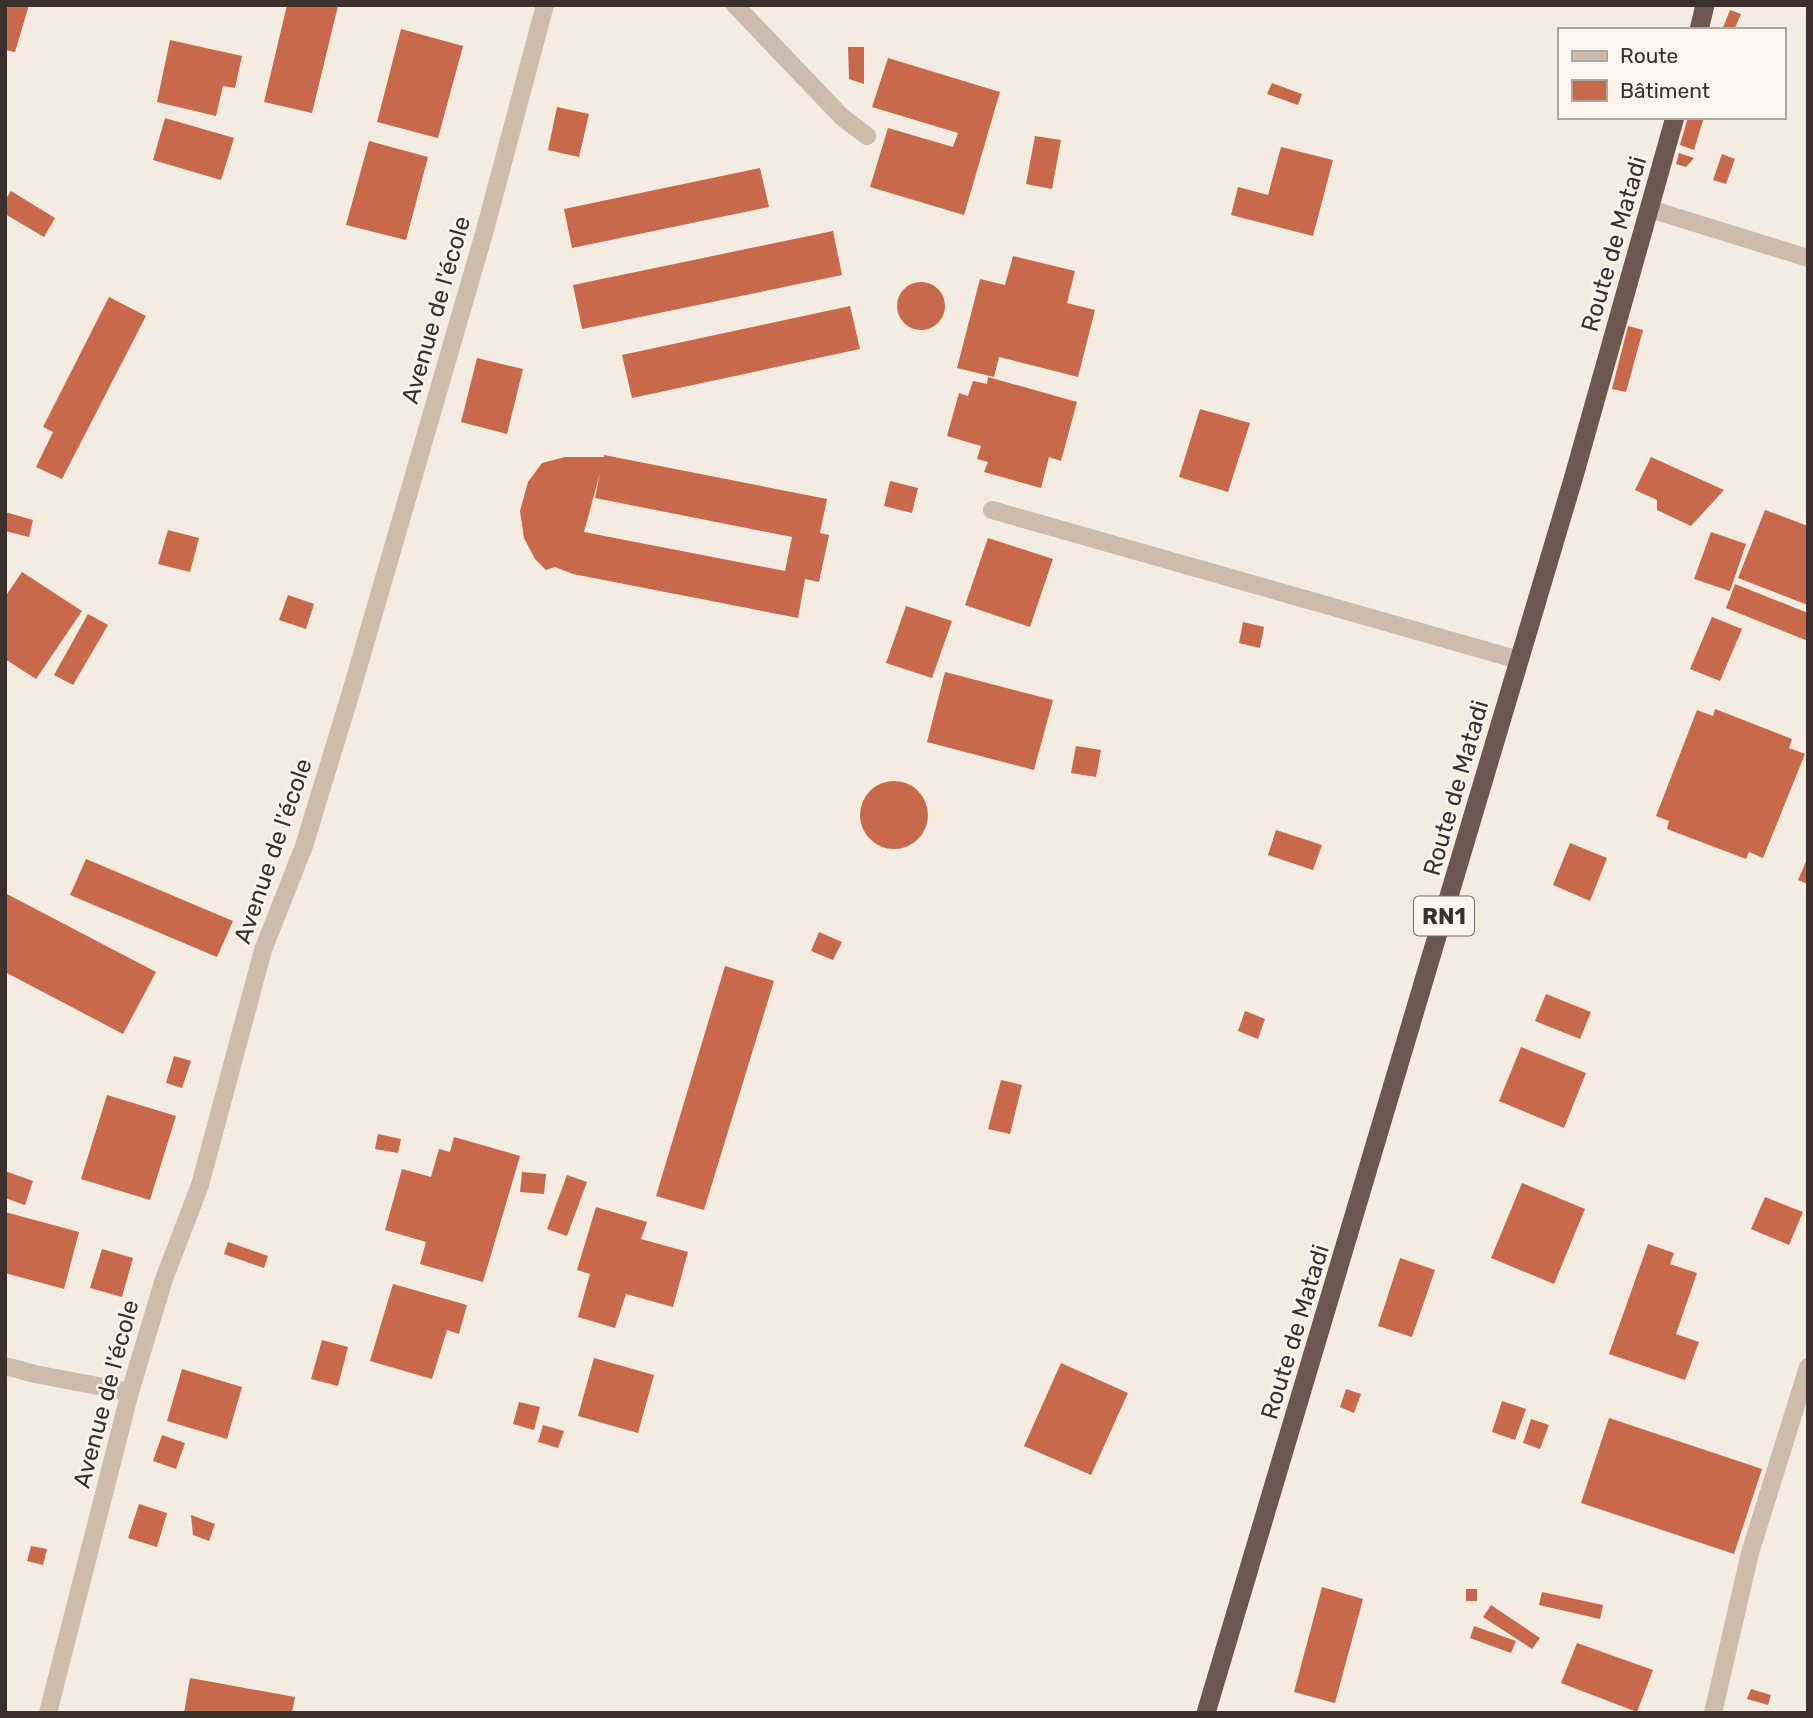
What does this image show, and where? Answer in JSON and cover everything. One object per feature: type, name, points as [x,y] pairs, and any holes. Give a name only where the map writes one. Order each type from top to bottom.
[{"type":"highway","points":[[1699,28],[1705,5]]},
{"type":"highway","name":"Route de Matadi","points":[[1206,1713],[1519,660],[1674,119]]},
{"type":"street","name":"Avenue de l'école","points":[[48,1713],[130,1392],[164,1279],[200,1185],[263,950],[304,846],[351,692],[485,230],[545,5]]},
{"type":"street","points":[[735,5],[842,117],[867,136]]},
{"type":"street","points":[[1650,209],[1808,258]]},
{"type":"street","points":[[992,510],[1519,660]]},
{"type":"street","points":[[5,1366],[130,1392]]},
{"type":"street","points":[[1713,1713],[1750,1553],[1808,1367]]},
{"type":"building","points":[[5,5],[29,5],[15,52],[5,50]]},
{"type":"building","points":[[287,5],[338,6],[312,113],[264,102]]},
{"type":"building","points":[[1730,10],[1741,14],[1735,28],[1723,28]]},
{"type":"building","points":[[401,29],[463,46],[438,138],[377,122]]},
{"type":"building","points":[[170,40],[242,56],[235,88],[223,86],[216,116],[157,102]]},
{"type":"building","points":[[848,47],[864,47],[864,84],[849,79]]},
{"type":"building","points":[[888,58],[1000,92],[964,215],[870,187],[888,128],[953,147],[958,133],[872,107]]},
{"type":"building","points":[[1272,83],[1302,94],[1298,105],[1267,94]]},
{"type":"building","points":[[557,107],[589,114],[579,157],[548,150]]},
{"type":"building","points":[[165,118],[234,138],[221,180],[153,160]]},
{"type":"building","points":[[1687,119],[1703,119],[1694,150],[1680,145]]},
{"type":"building","points":[[1035,136],[1061,140],[1052,189],[1026,184]]},
{"type":"building","points":[[369,141],[428,157],[406,240],[346,225]]},
{"type":"building","points":[[1281,147],[1333,160],[1313,236],[1231,215],[1238,187],[1268,195]]},
{"type":"building","points":[[1679,153],[1694,158],[1686,167],[1676,164]]},
{"type":"building","points":[[1722,154],[1735,159],[1726,184],[1713,180]]},
{"type":"building","points":[[760,168],[769,207],[572,248],[564,209]]},
{"type":"building","points":[[11,191],[55,218],[44,237],[5,214],[5,200]]},
{"type":"building","points":[[833,231],[842,275],[582,329],[573,285]]},
{"type":"building","points":[[1013,256],[1075,271],[1067,303],[1095,310],[1078,377],[999,357],[994,377],[957,368],[980,279],[1005,285]]},
{"type":"building","points":[[921,282],[938,289],[945,306],[938,323],[921,330],[904,323],[897,306],[904,289]]},
{"type":"building","points":[[109,297],[146,316],[62,479],[36,467],[53,432],[43,427]]},
{"type":"building","points":[[850,306],[860,349],[632,398],[622,355]]},
{"type":"building","points":[[1628,326],[1643,330],[1626,392],[1612,389]]},
{"type":"building","points":[[477,358],[523,369],[507,434],[461,422]]},
{"type":"building","points":[[988,377],[1077,402],[1061,461],[1049,457],[1041,488],[984,472],[988,462],[977,459],[981,446],[947,436],[959,393],[968,396],[973,381],[987,384]]},
{"type":"building","points":[[1200,409],[1250,423],[1228,492],[1179,477]]},
{"type":"building","points":[[565,457],[604,457],[827,499],[820,533],[829,535],[819,582],[805,579],[798,618],[573,574],[555,567],[546,570],[535,559],[524,538],[520,511],[528,482],[542,463]],"holes":[[[600,473],[595,498],[792,537],[785,571],[584,532]]]},
{"type":"building","points":[[1651,457],[1724,490],[1691,526],[1657,510],[1657,500],[1635,490]]},
{"type":"building","points":[[890,481],[918,488],[912,513],[884,506]]},
{"type":"building","points":[[1765,510],[1808,526],[1808,605],[1738,578]]},
{"type":"building","points":[[5,512],[33,520],[29,537],[5,531]]},
{"type":"building","points":[[168,530],[199,538],[190,572],[158,564]]},
{"type":"building","points":[[1711,532],[1746,544],[1730,591],[1694,579]]},
{"type":"building","points":[[988,538],[1053,559],[1030,627],[965,605]]},
{"type":"building","points":[[22,572],[82,611],[36,679],[5,659],[5,597]]},
{"type":"building","points":[[1735,584],[1808,613],[1808,641],[1726,608]]},
{"type":"building","points":[[288,595],[314,604],[306,629],[279,620]]},
{"type":"building","points":[[906,606],[952,621],[932,678],[886,663]]},
{"type":"building","points":[[88,614],[108,625],[73,685],[54,675]]},
{"type":"building","points":[[1712,617],[1742,629],[1720,681],[1690,669]]},
{"type":"building","points":[[1243,622],[1264,627],[1260,648],[1239,643]]},
{"type":"building","points":[[945,672],[1053,700],[1034,770],[927,742]]},
{"type":"building","points":[[1715,709],[1792,739],[1789,748],[1805,754],[1763,858],[1749,852],[1746,859],[1667,829],[1669,821],[1656,816],[1697,710],[1713,716]]},
{"type":"building","points":[[1076,746],[1101,750],[1096,777],[1071,773]]},
{"type":"building","points":[[894,781],[907,784],[918,791],[925,802],[928,815],[925,828],[918,839],[907,846],[894,849],[881,846],[870,839],[863,828],[860,815],[863,802],[870,791],[881,784]]},
{"type":"building","points":[[1276,830],[1322,845],[1313,870],[1268,855]]},
{"type":"building","points":[[1570,843],[1607,858],[1590,901],[1553,885]]},
{"type":"building","points":[[1808,857],[1808,884],[1798,880]]},
{"type":"building","points":[[86,859],[233,921],[217,957],[70,895]]},
{"type":"building","points":[[5,893],[156,972],[123,1034],[5,972]]},
{"type":"building","points":[[819,932],[842,942],[833,960],[811,951]]},
{"type":"building","points":[[725,966],[774,981],[704,1210],[656,1196]]},
{"type":"building","points":[[1546,994],[1591,1012],[1580,1039],[1535,1021]]},
{"type":"building","points":[[1245,1011],[1265,1019],[1258,1039],[1238,1031]]},
{"type":"building","points":[[1521,1047],[1586,1073],[1564,1128],[1499,1101]]},
{"type":"building","points":[[174,1056],[191,1061],[182,1088],[166,1083]]},
{"type":"building","points":[[1001,1080],[1022,1085],[1010,1134],[988,1129]]},
{"type":"building","points":[[107,1095],[176,1116],[150,1200],[81,1179]]},
{"type":"building","points":[[378,1134],[401,1139],[398,1153],[375,1149]]},
{"type":"building","points":[[454,1137],[520,1156],[483,1282],[420,1264],[426,1242],[385,1230],[402,1169],[431,1177],[439,1149],[450,1152]]},
{"type":"building","points":[[5,1171],[33,1181],[25,1205],[5,1198]]},
{"type":"building","points":[[522,1172],[546,1174],[544,1194],[520,1192]]},
{"type":"building","points":[[567,1175],[587,1182],[567,1236],[547,1229]]},
{"type":"building","points":[[1522,1183],[1585,1209],[1554,1284],[1491,1258]]},
{"type":"building","points":[[1765,1197],[1803,1212],[1789,1245],[1751,1229]]},
{"type":"building","points":[[596,1207],[647,1222],[641,1239],[688,1252],[673,1307],[626,1294],[615,1328],[578,1317],[590,1274],[577,1270]]},
{"type":"building","points":[[5,1212],[79,1232],[64,1289],[5,1273]]},
{"type":"building","points":[[228,1242],[268,1256],[264,1268],[224,1254]]},
{"type":"building","points":[[1648,1244],[1674,1253],[1670,1264],[1697,1273],[1676,1334],[1699,1342],[1685,1380],[1609,1354]]},
{"type":"building","points":[[102,1249],[133,1258],[122,1297],[90,1288]]},
{"type":"building","points":[[1400,1258],[1435,1270],[1412,1337],[1378,1326]]},
{"type":"building","points":[[393,1284],[467,1305],[459,1334],[447,1330],[432,1379],[370,1361]]},
{"type":"building","points":[[322,1340],[348,1347],[338,1386],[311,1379]]},
{"type":"building","points":[[594,1358],[654,1375],[638,1433],[578,1416]]},
{"type":"building","points":[[1061,1363],[1128,1393],[1091,1475],[1024,1446]]},
{"type":"building","points":[[182,1369],[242,1387],[227,1439],[167,1421]]},
{"type":"building","points":[[1346,1389],[1361,1394],[1354,1413],[1340,1407]]},
{"type":"building","points":[[1502,1401],[1526,1409],[1515,1440],[1492,1432]]},
{"type":"building","points":[[519,1402],[540,1407],[534,1430],[513,1424]]},
{"type":"building","points":[[1609,1418],[1762,1469],[1734,1554],[1581,1503]]},
{"type":"building","points":[[1531,1419],[1549,1425],[1540,1449],[1523,1443]]},
{"type":"building","points":[[543,1425],[564,1431],[558,1448],[538,1442]]},
{"type":"building","points":[[162,1435],[185,1443],[176,1469],[153,1461]]},
{"type":"building","points":[[139,1504],[167,1513],[157,1547],[128,1538]]},
{"type":"building","points":[[191,1515],[215,1524],[209,1541],[193,1535]]},
{"type":"building","points":[[31,1546],[47,1549],[43,1565],[27,1561]]},
{"type":"building","points":[[1322,1587],[1363,1599],[1335,1703],[1294,1692]]},
{"type":"building","points":[[1466,1589],[1477,1589],[1477,1601],[1466,1601]]},
{"type":"building","points":[[1542,1592],[1603,1605],[1600,1619],[1539,1605]]},
{"type":"building","points":[[1491,1605],[1540,1638],[1532,1649],[1483,1617]]},
{"type":"building","points":[[1474,1626],[1516,1641],[1511,1653],[1470,1638]]},
{"type":"building","points":[[1577,1643],[1653,1670],[1637,1712],[1561,1683]]},
{"type":"building","points":[[190,1678],[295,1697],[292,1713],[184,1713]]},
{"type":"building","points":[[1751,1689],[1771,1695],[1768,1705],[1747,1699]]}]
